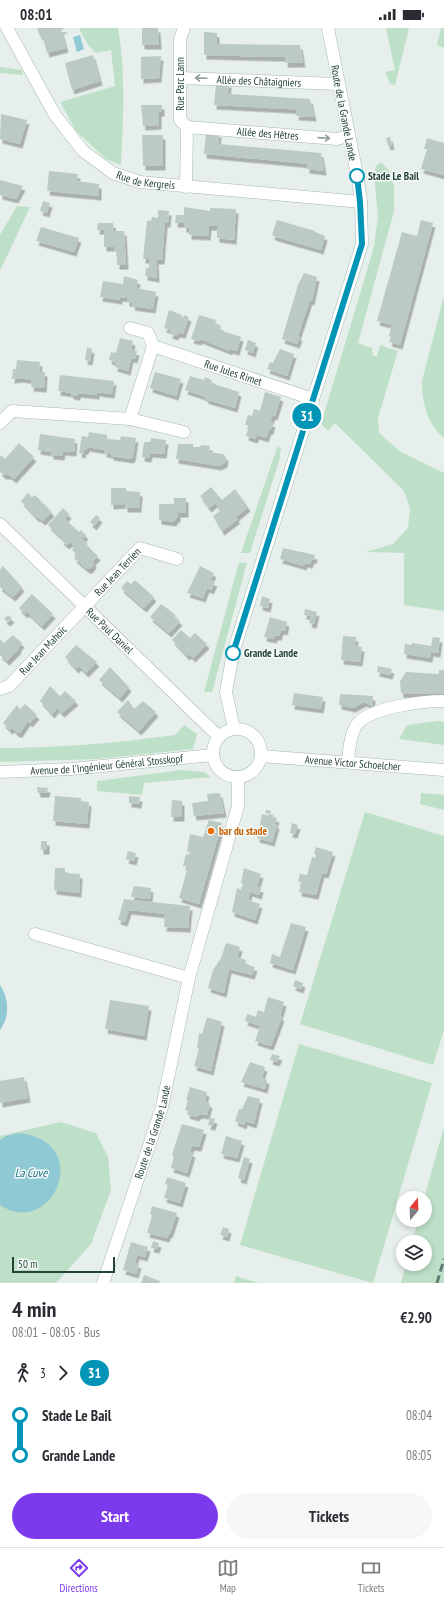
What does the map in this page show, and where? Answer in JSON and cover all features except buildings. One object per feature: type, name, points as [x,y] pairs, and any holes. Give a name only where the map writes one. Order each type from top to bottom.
[{"type":"street","name":"Rue de Kergreis","points":[[7,28],[55,115],[83,151],[113,173],[140,182],[360,202]]},
{"type":"street","name":"Rue Parc Lann","points":[[184,28],[180,39],[180,120],[187,128],[186,187]]},
{"type":"street","name":"Route de la Grande Lande","points":[[234,729],[226,692],[233,653],[362,244],[360,202],[328,28]]},
{"type":"street","name":"Allée des Châtaigniers","points":[[181,78],[338,84]]},
{"type":"street","name":"Allée des Hêtres","points":[[187,128],[337,139],[349,136]]},
{"type":"street","points":[[130,328],[148,333],[153,346],[130,419]]},
{"type":"street","name":"Rue Jules Rimet","points":[[153,346],[313,398]]},
{"type":"street","points":[[0,423],[12,411],[130,419],[184,432]]},
{"type":"street","name":"Rue Paul Daniel","points":[[0,524],[219,737]]},
{"type":"street","name":"Rue Jean Terrien","points":[[84,606],[140,548],[177,559]]},
{"type":"street","name":"Rue Jean Mahoïc","points":[[0,689],[9,686],[84,606]]},
{"type":"street","points":[[348,762],[354,731],[358,723],[365,718],[392,708],[444,701]]},
{"type":"street","points":[[234,729],[245,730],[254,736],[260,745],[261,756],[257,766],[249,774],[238,777],[229,776],[221,771],[215,764],[213,755],[214,746],[219,737],[234,729]]},
{"type":"street","name":"Avenue de l'Ingénieur Général Stosskopf","points":[[0,772],[71,769],[213,755]]},
{"type":"street","name":"Avenue Victor Schoelcher","points":[[261,756],[444,770]]},
{"type":"street","name":"Route de la Grande Lande","points":[[103,1283],[162,1107],[189,978],[238,806],[238,777]]},
{"type":"street","points":[[35,934],[189,978]]},
{"type":"green space","points":[[79,28],[118,28],[121,45],[123,79],[121,165],[106,159],[76,131],[60,102],[115,86],[111,50],[96,53],[88,45]]},
{"type":"green space","points":[[386,28],[409,28],[395,85],[390,84],[385,72],[395,70]]},
{"type":"green space","points":[[441,28],[444,28],[444,48],[437,45]]},
{"type":"green space","points":[[0,67],[22,70],[23,75],[0,73]]},
{"type":"green space","points":[[381,162],[390,172],[394,187],[394,211],[358,343],[372,348],[373,356],[377,356],[380,345],[398,351],[378,418],[379,433],[401,452],[444,473],[444,611],[404,605],[404,553],[366,552],[393,544],[408,528],[410,508],[404,491],[335,423],[328,431],[321,424],[374,247],[378,216],[374,173],[376,166]]},
{"type":"green space","points":[[17,206],[30,207],[0,271],[0,235]]},
{"type":"green space","points":[[444,296],[444,438],[433,426],[424,405],[422,381]]},
{"type":"green space","points":[[278,445],[281,449],[279,461],[250,553],[241,553]]},
{"type":"green space","points":[[239,562],[247,563],[212,692],[204,692]]},
{"type":"green space","points":[[439,721],[444,722],[444,745],[399,739],[407,725]]},
{"type":"green space","points":[[184,725],[197,734],[193,749],[98,759],[0,762],[0,748],[66,746],[153,738],[175,735]]},
{"type":"green space","points":[[182,770],[204,772],[211,777],[144,783],[142,795],[97,791],[97,781]]},
{"type":"green space","points":[[421,793],[444,795],[444,810],[420,804]]},
{"type":"green space","points":[[365,812],[444,836],[444,1030],[433,1065],[300,1024]]},
{"type":"green space","points":[[299,1044],[432,1083],[400,1191],[396,1191],[396,1205],[373,1283],[240,1245]]},
{"type":"green space","points":[[61,1122],[96,1133],[108,1157],[111,1190],[91,1244],[56,1283],[0,1283],[0,1136]]},
{"type":"green space","points":[[444,1127],[444,1283],[401,1283],[404,1271],[432,1271],[432,1235],[414,1235],[416,1227],[432,1227],[432,1191],[426,1191]]},
{"type":"green space","points":[[236,1276],[258,1283],[234,1283]]},
{"type":"water","points":[[80,35],[84,49],[77,52],[73,37]]},
{"type":"water","points":[[0,985],[7,1002],[7,1013],[0,1030]]},
{"type":"water","name":"La Cuve","points":[[19,1133],[42,1140],[56,1153],[60,1169],[58,1185],[49,1200],[36,1210],[19,1212],[0,1205],[0,1140],[6,1136]]},
{"type":"railway","points":[[437,1283],[444,1259]]},
{"type":"bus line","name":"31","points":[[233,653],[265,547],[362,244],[357,176]]},
{"type":"place","name":"Stade Le Bail","points":[[357,176]]},
{"type":"place","name":"Grande Lande","points":[[233,653]]},
{"type":"place","name":"bar du stade","points":[[211,831]]}]
